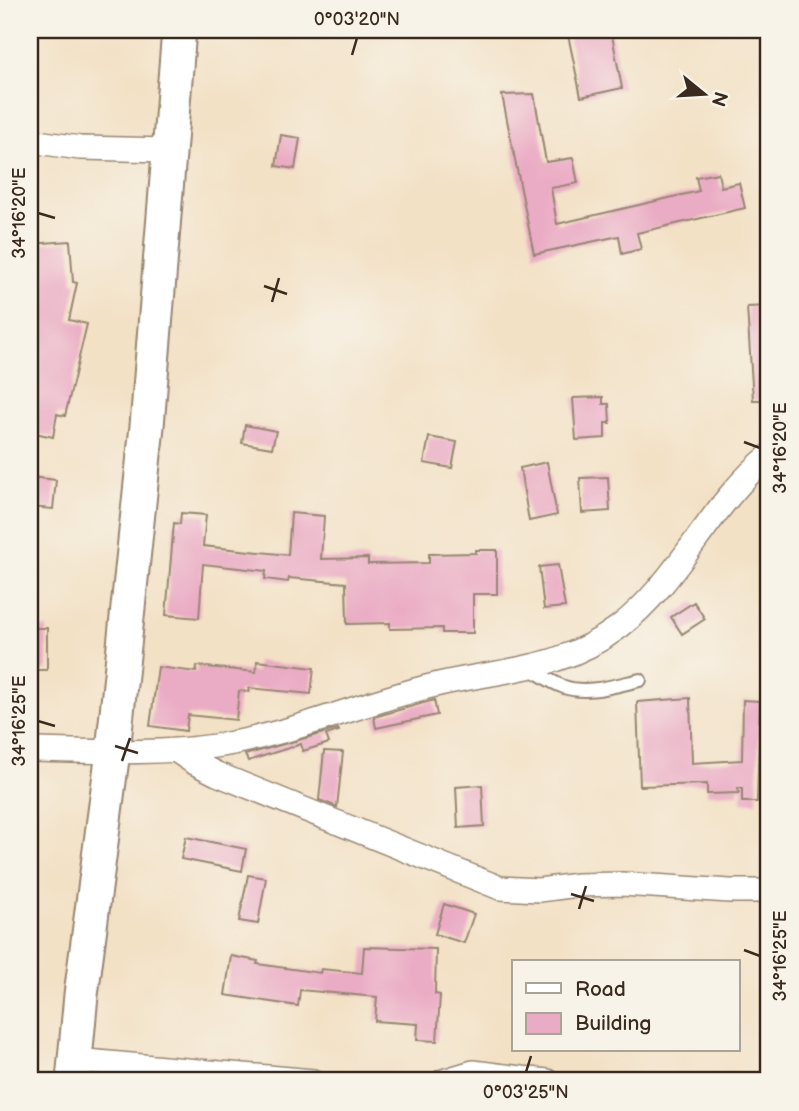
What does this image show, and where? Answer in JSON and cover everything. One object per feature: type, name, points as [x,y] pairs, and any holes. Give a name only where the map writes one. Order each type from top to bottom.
[{"type":"street","points":[[178,30],[147,426],[113,751],[81,995],[74,1071],[313,1081]]},
{"type":"street","points":[[30,141],[80,148],[167,150]]},
{"type":"street","points":[[30,750],[175,750],[215,746],[241,741],[438,684],[530,668],[590,646],[620,626],[637,610],[672,572],[738,486],[769,456]]},
{"type":"street","points":[[175,750],[217,774],[507,890],[622,884],[769,891]]},
{"type":"street","points":[[443,1081],[474,1072],[547,1081]]},
{"type":"lane","points":[[530,668],[559,685],[575,690],[640,680]]},
{"type":"building","points":[[567,30],[611,30],[622,88],[581,97]]},
{"type":"building","points":[[534,94],[546,162],[573,158],[578,183],[551,188],[557,224],[699,191],[696,177],[718,173],[721,187],[739,183],[745,208],[637,233],[641,249],[622,254],[619,236],[534,254],[502,95]]},
{"type":"building","points":[[281,135],[300,138],[295,169],[276,166]]},
{"type":"building","points":[[70,241],[73,282],[77,283],[69,320],[87,324],[65,416],[57,414],[53,437],[30,432],[30,244]]},
{"type":"building","points":[[769,306],[769,400],[753,400],[747,307]]},
{"type":"building","points":[[603,397],[603,404],[609,404],[610,423],[605,423],[605,438],[576,440],[573,398]]},
{"type":"building","points":[[245,425],[276,431],[272,448],[242,443]]},
{"type":"building","points":[[429,437],[457,442],[452,468],[424,463]]},
{"type":"building","points":[[547,462],[557,515],[529,521],[520,468]]},
{"type":"building","points":[[30,477],[56,480],[53,509],[30,507]]},
{"type":"building","points":[[608,477],[610,511],[582,513],[580,478]]},
{"type":"building","points":[[181,513],[206,515],[203,546],[288,555],[291,513],[324,516],[321,559],[368,558],[368,564],[429,563],[429,554],[497,550],[497,594],[473,594],[473,633],[442,633],[442,628],[390,629],[390,623],[347,624],[346,583],[289,578],[288,582],[265,579],[266,571],[203,564],[199,618],[166,615],[174,523],[180,524]]},
{"type":"building","points":[[558,565],[565,607],[544,609],[539,567]]},
{"type":"building","points":[[694,602],[705,619],[682,634],[671,617]]},
{"type":"building","points":[[30,628],[47,628],[47,670],[30,670]]},
{"type":"building","points":[[257,661],[314,668],[311,694],[249,688],[249,692],[239,691],[236,720],[188,715],[186,731],[150,726],[158,667],[196,672],[197,666],[256,672]]},
{"type":"building","points":[[690,698],[692,763],[742,760],[743,700],[760,701],[757,802],[742,802],[742,788],[738,788],[739,793],[707,794],[707,784],[640,786],[637,702]]},
{"type":"building","points":[[434,700],[437,715],[376,728],[374,717]]},
{"type":"building","points":[[338,729],[339,731],[326,735],[329,743],[303,751],[301,744],[248,761],[245,755]]},
{"type":"building","points":[[324,751],[343,752],[337,807],[319,800]]},
{"type":"building","points":[[482,785],[484,826],[458,828],[456,787]]},
{"type":"building","points":[[186,837],[246,849],[242,871],[181,859]]},
{"type":"building","points":[[248,875],[266,878],[258,924],[239,921]]},
{"type":"building","points":[[444,904],[474,914],[464,943],[435,934]]},
{"type":"building","points":[[364,947],[436,949],[435,994],[440,995],[437,1041],[417,1040],[418,1024],[375,1021],[377,997],[300,990],[298,1006],[225,995],[231,956],[258,961],[257,964],[320,973],[321,969],[362,973]]}]
